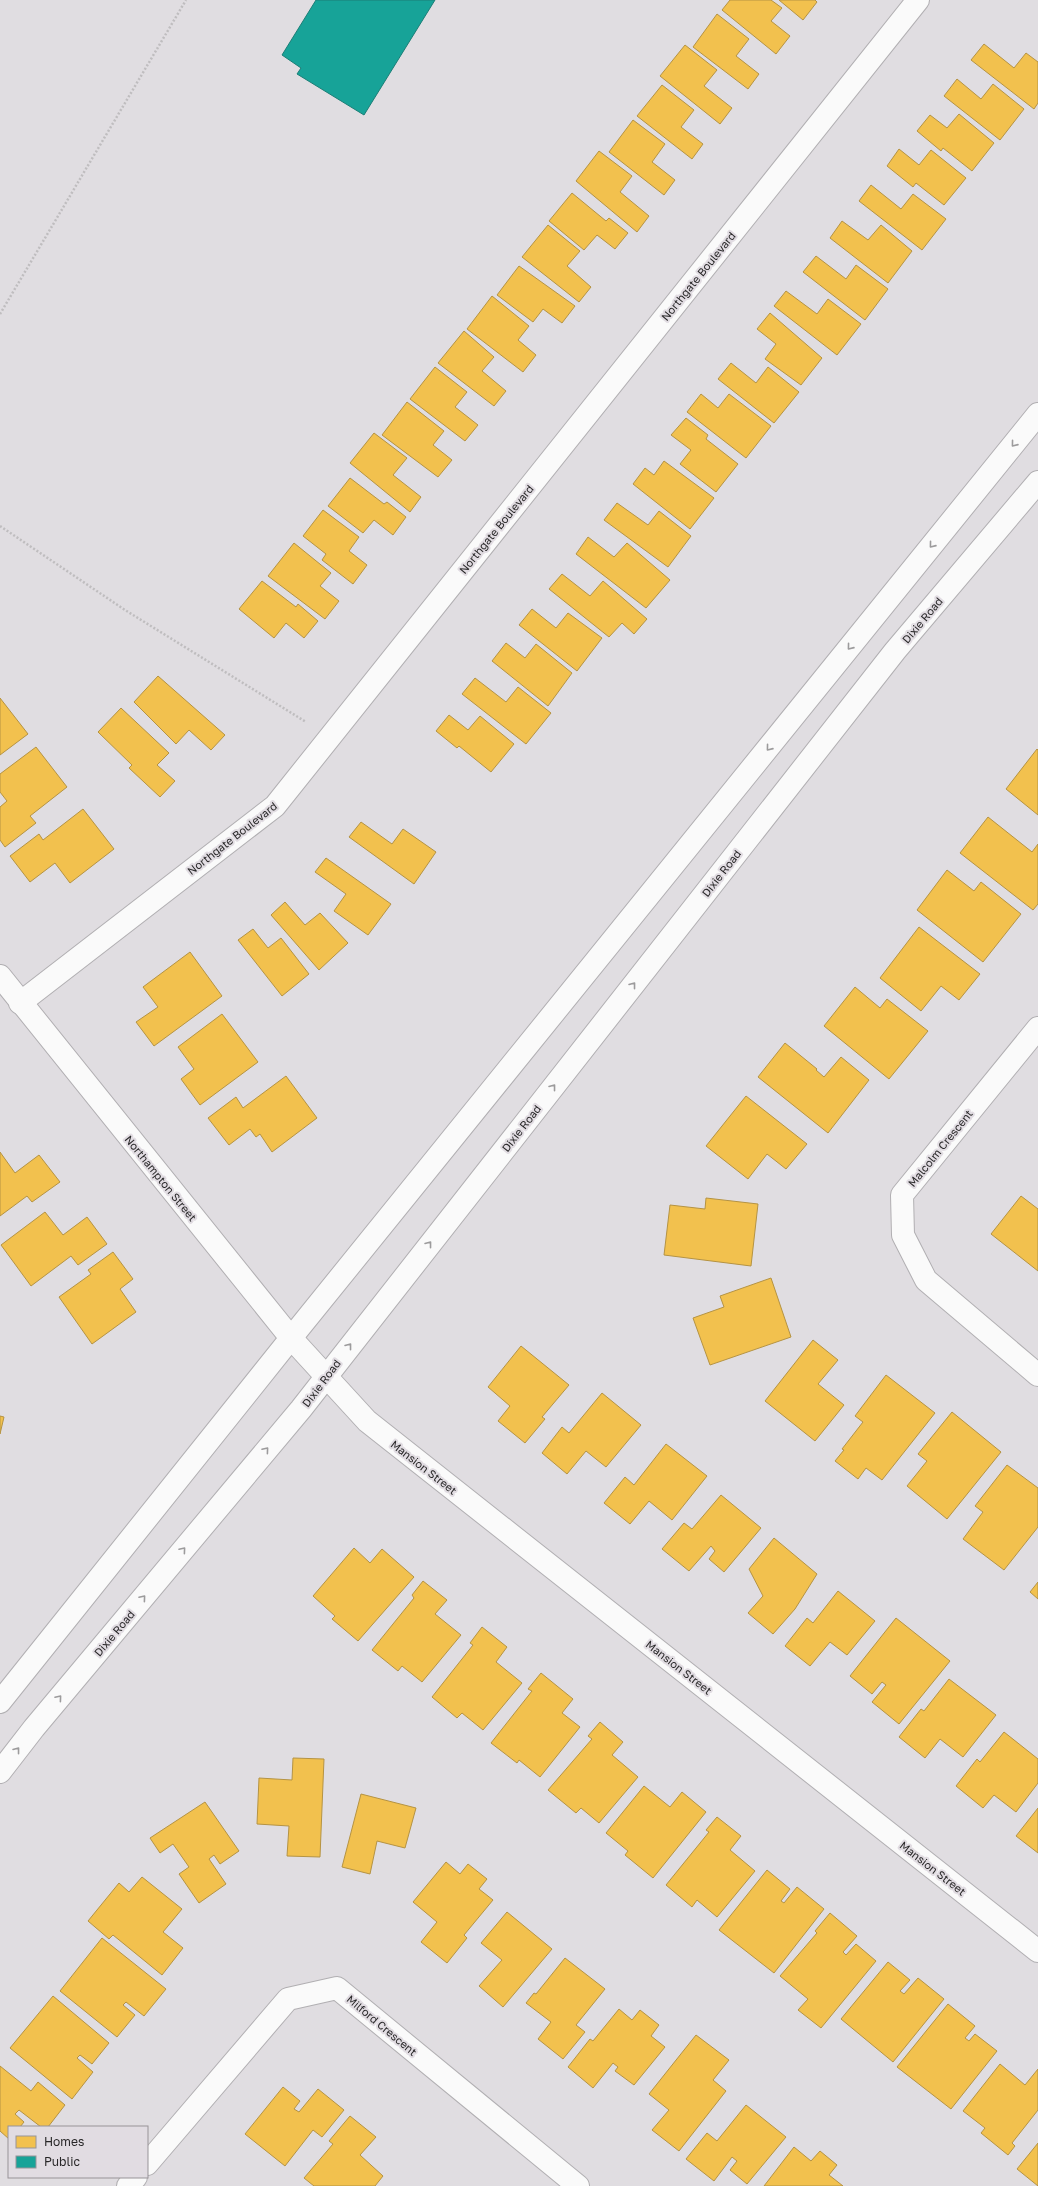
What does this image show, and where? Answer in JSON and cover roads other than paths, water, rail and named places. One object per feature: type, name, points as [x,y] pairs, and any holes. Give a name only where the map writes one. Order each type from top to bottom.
[{"type":"street","name":"Northgate Boulevard","points":[[20,1003],[275,806],[918,0]]},
{"type":"street","points":[[0,1702],[291,1338],[1038,414]]},
{"type":"street","name":"Dixie Road","points":[[0,1772],[34,1728],[301,1409],[895,651],[1038,482]]},
{"type":"street","name":"Northampton Street","points":[[0,976],[20,1003],[291,1338],[325,1377]]},
{"type":"street","name":"Malcolm Crescent","points":[[1038,1028],[902,1194],[903,1235],[926,1280],[1038,1375]]},
{"type":"street","name":"Mansion Street","points":[[325,1377],[367,1421],[1038,1951]]},
{"type":"street","name":"Milford Crescent","points":[[148,2163],[288,1999],[337,1988],[578,2186]]},
{"type":"street","points":[[128,2186],[135,2178]]}]
